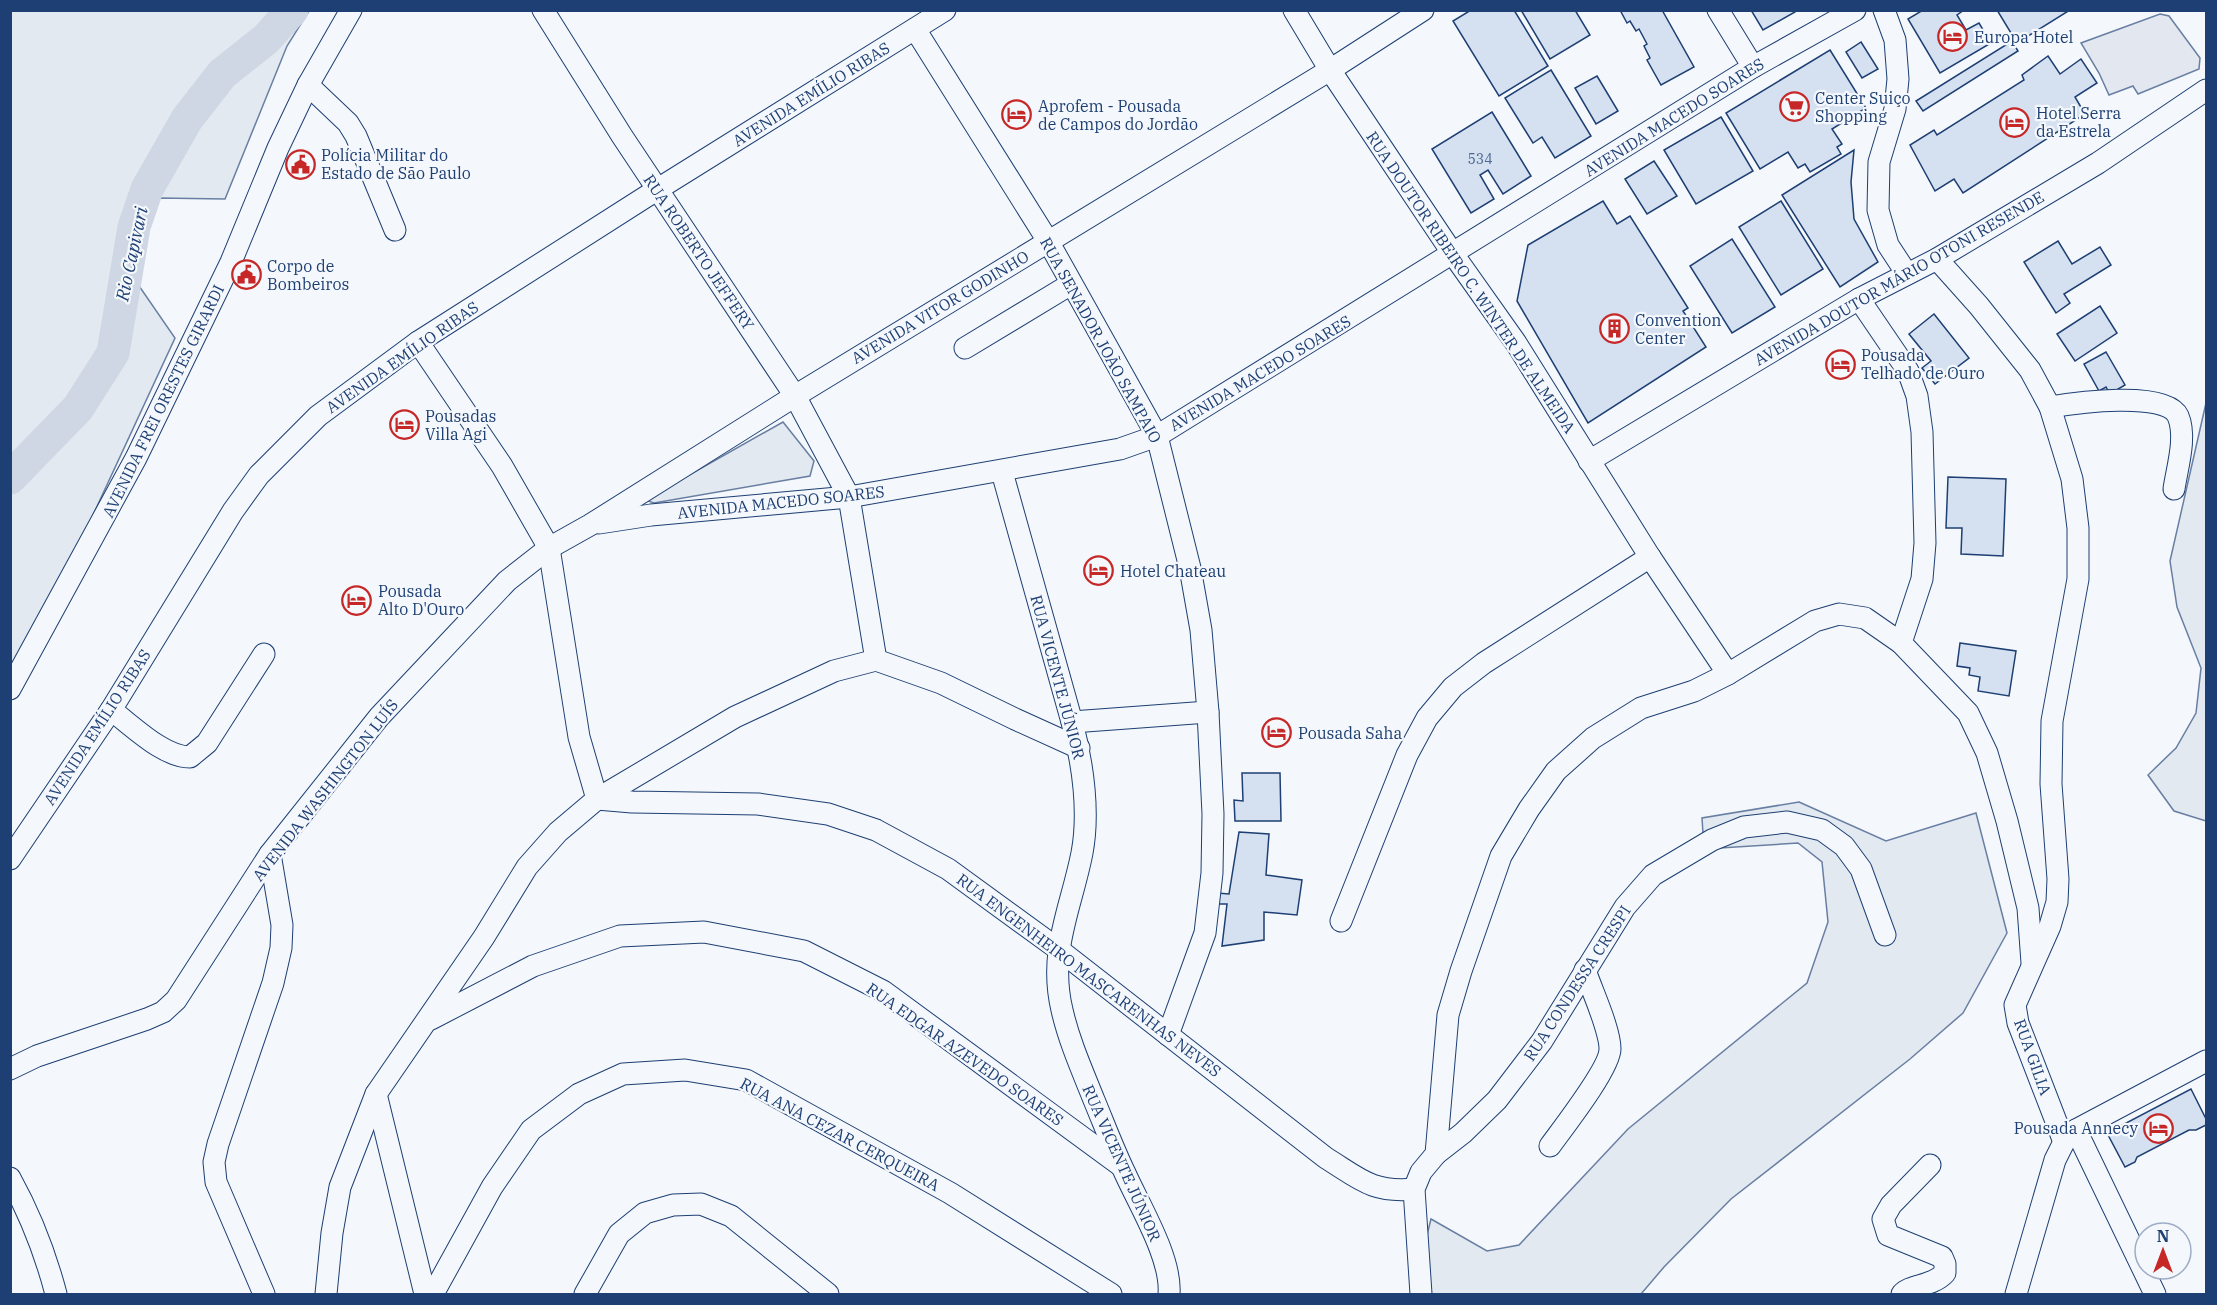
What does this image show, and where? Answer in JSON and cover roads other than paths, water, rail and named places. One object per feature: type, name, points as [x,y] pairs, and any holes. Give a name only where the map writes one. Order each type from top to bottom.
[{"type":"street","name":"AVENIDA FREI ORESTES GIRARDI","points":[[10,689],[141,448],[231,262],[278,148],[308,85],[351,10]]},
{"type":"street","name":"RUA ROBERTO JEFFERY","points":[[543,10],[622,136],[795,396],[849,497],[876,660]]},
{"type":"street","name":"AVENIDA EMÍLIO RIBAS","points":[[10,859],[111,710],[232,511],[259,475],[318,416],[418,342],[945,10]]},
{"type":"street","name":"RUA DOUTOR RIBEIRO C. WINTER DE ALMEIDA","points":[[1294,10],[1330,70],[1453,254],[1516,343],[1650,557],[1728,674]]},
{"type":"street","name":"AVENIDA VITOR GODINHO","points":[[549,548],[1330,70],[1423,10]]},
{"type":"street","points":[[1718,10],[1753,67]]},
{"type":"street","name":"AVENIDA MACEDO SOARES","points":[[590,525],[651,515],[849,497],[1002,472],[1120,449],[1157,436],[1753,67],[1855,10]]},
{"type":"street","points":[[1884,10],[1895,40],[1898,79],[1895,109],[1879,162],[1878,210],[1888,245],[1907,274]]},
{"type":"street","name":"RUA SENADOR JOÃO SAMPAIO","points":[[915,29],[1048,242],[1157,436],[1190,568],[1201,630],[1213,814],[1212,873],[1205,933],[1168,1035]]},
{"type":"street","points":[[308,85],[348,123],[356,136],[395,230]]},
{"type":"street","name":"AVENIDA DOUTOR MÁRIO OTONI RESENDE","points":[[1589,461],[1859,299],[1937,259],[2098,163],[2206,90]]},
{"type":"street","points":[[1937,259],[1979,306],[2030,370],[2050,407],[2072,479],[2078,528],[2078,579],[2052,721],[2051,784],[2058,879],[2057,902],[2050,926],[2032,963]]},
{"type":"street","points":[[965,348],[1071,284]]},
{"type":"street","points":[[1859,299],[1908,372],[1917,396],[1922,432],[1925,543],[1922,579],[1901,643]]},
{"type":"street","points":[[418,342],[502,466],[549,548],[579,737],[597,799]]},
{"type":"street","points":[[2050,407],[2085,402],[2141,402],[2171,408],[2177,415],[2181,438],[2174,489]]},
{"type":"street","name":"RUA VICENTE JÚNIOR","points":[[1002,472],[1079,748],[1085,794],[1082,852],[1058,949],[1061,1007],[1071,1044],[1163,1256],[1170,1287],[1169,1294]]},
{"type":"street","points":[[644,491],[645,508],[651,515]]},
{"type":"street","name":"AVENIDA WASHINGTON LUÍS","points":[[10,1069],[37,1056],[147,1019],[163,1012],[176,1000],[270,854],[379,717],[507,581],[549,548]]},
{"type":"street","points":[[1341,921],[1407,755],[1433,710],[1453,687],[1484,663],[1650,557]]},
{"type":"street","points":[[1436,1154],[1448,1015],[1501,856],[1528,809],[1556,771],[1593,738],[1641,708],[1694,690],[1728,674],[1815,621],[1839,614],[1865,618],[1901,643],[1968,713],[1988,753],[2007,820],[2028,909],[2032,963]]},
{"type":"street","points":[[111,710],[177,757],[190,757],[207,744],[264,654]]},
{"type":"street","points":[[326,1294],[332,1233],[340,1187],[376,1095],[428,1020],[527,867],[558,832],[597,799],[735,717],[834,671],[876,660],[941,683],[1079,748]]},
{"type":"street","points":[[1072,723],[1208,712]]},
{"type":"street","name":"RUA ENGENHEIRO MASCARENHAS NEVES","points":[[597,799],[632,802],[758,804],[828,814],[876,830],[948,869],[1058,949],[1326,1158],[1372,1186],[1396,1191],[1414,1189]]},
{"type":"street","name":"RUA CONDESSA CRESPI","points":[[1414,1189],[1421,1172],[1436,1154],[1497,1100],[1542,1041],[1625,907],[1653,875],[1712,840],[1744,827],[1787,822],[1822,830],[1844,846],[1861,869],[1885,935]]},
{"type":"street","points":[[264,1294],[223,1201],[216,1182],[214,1162],[218,1143],[273,983],[281,948],[282,925],[270,854]]},
{"type":"street","name":"RUA EDGAR AZEVEDO SOARES","points":[[428,1020],[533,966],[620,936],[704,932],[804,951],[883,991],[1122,1166]]},
{"type":"street","name":"RUA GILIA","points":[[2032,963],[2015,1005],[2018,1023],[2070,1136],[2155,1294]]},
{"type":"street","points":[[1550,1146],[1596,1079],[1610,1052],[1608,1034],[1585,970]]},
{"type":"street","points":[[2016,1294],[2055,1160],[2070,1136],[2206,1061]]},
{"type":"street","name":"RUA ANA CEZAR CERQUEIRA","points":[[433,1294],[492,1187],[531,1130],[579,1094],[623,1074],[685,1070],[746,1080],[950,1192],[1111,1294]]},
{"type":"street","points":[[376,1095],[425,1294]]},
{"type":"street","points":[[1902,1294],[1906,1289],[1937,1281],[1945,1274],[1942,1257],[1888,1235],[1883,1219],[1891,1205],[1930,1165]]},
{"type":"street","points":[[10,1178],[23,1200],[44,1250],[56,1294]]},
{"type":"street","points":[[1414,1189],[1421,1294]]},
{"type":"street","points":[[585,1294],[620,1234],[645,1213],[673,1205],[700,1204],[731,1216],[828,1294]]},
{"type":"waterway","name":"Rio Capivari","points":[[10,478],[78,408],[113,353],[134,227],[147,189],[187,119],[222,74],[266,39],[292,10]]},
{"type":"place","name":"Europa Hotel","points":[[1953,37]]},
{"type":"place","name":"Center Suiço Shopping","points":[[1794,107]]},
{"type":"place","name":"Aprofem - Pousada de Campos do Jordão","points":[[1017,115]]},
{"type":"place","name":"Hotel Serra da Estrela","points":[[2015,122]]},
{"type":"place","name":"Polícia Militar do Estado de São Paulo","points":[[300,164]]},
{"type":"place","name":"Corpo de Bombeiros","points":[[246,275]]},
{"type":"place","name":"Convention Center","points":[[1614,329]]},
{"type":"place","name":"Pousada Telhado de Ouro","points":[[1840,364]]},
{"type":"place","name":"Pousadas Villa Agi","points":[[404,425]]},
{"type":"place","name":"Hotel Chateau","points":[[1099,571]]},
{"type":"place","name":"Pousada Alto D'Ouro","points":[[357,600]]},
{"type":"place","name":"Pousada Saha","points":[[1277,733]]},
{"type":"place","name":"Pousada Annecy","points":[[2159,1128]]}]
